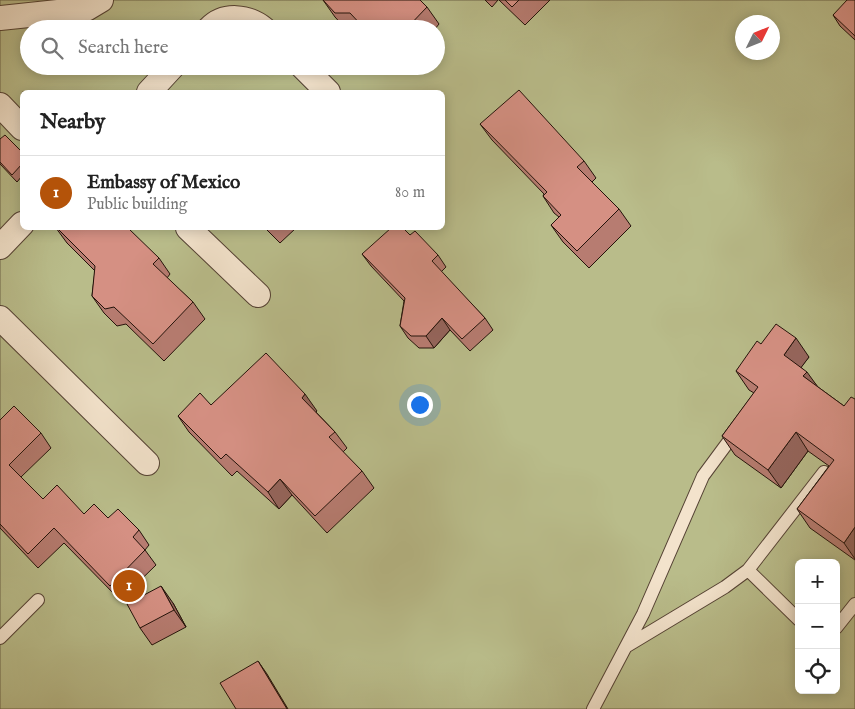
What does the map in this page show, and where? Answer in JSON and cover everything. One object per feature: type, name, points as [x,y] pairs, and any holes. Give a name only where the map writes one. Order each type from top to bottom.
[{"type":"street","points":[[0,18],[86,9],[101,0]]},
{"type":"street","points":[[226,20],[239,17],[251,20]]},
{"type":"street","points":[[151,90],[165,75]]},
{"type":"street","points":[[311,75],[326,90]]},
{"type":"street","points":[[0,105],[20,126]]},
{"type":"street","points":[[0,247],[20,226]]},
{"type":"street","points":[[190,230],[258,295]]},
{"type":"street","points":[[0,318],[147,463]]},
{"type":"lane","points":[[593,709],[643,614],[704,476],[743,421]]},
{"type":"lane","points":[[627,646],[725,587],[748,570],[824,472]]},
{"type":"lane","points":[[748,570],[795,616]]},
{"type":"lane","points":[[0,638],[38,600]]},
{"type":"lane","points":[[840,623],[855,604]]},
{"type":"green space","points":[[0,0],[855,0],[855,709],[0,709]]},
{"type":"building","points":[[323,0],[420,0],[427,7],[415,20],[357,20],[350,13],[335,13]]},
{"type":"building","points":[[505,0],[519,0],[512,7]]},
{"type":"building","points":[[847,0],[855,0],[855,36],[833,15]]},
{"type":"building","points":[[519,90],[584,161],[577,167],[619,209],[577,251],[551,225],[561,215],[543,196],[547,192],[480,124]]},
{"type":"building","points":[[5,135],[20,150],[20,166],[12,175],[0,162],[0,139]]},
{"type":"building","points":[[59,230],[130,230],[159,258],[153,264],[193,302],[153,344],[114,307],[105,309],[92,296],[95,266]]},
{"type":"building","points":[[389,230],[405,230],[410,235],[415,231],[438,255],[432,261],[485,318],[462,339],[442,318],[426,336],[411,336],[400,326],[405,298],[362,254]]},
{"type":"building","points":[[776,324],[796,338],[784,355],[807,372],[803,376],[844,406],[851,397],[855,399],[855,527],[844,543],[797,509],[834,460],[796,432],[768,470],[722,436],[758,387],[736,371],[757,341],[761,344]]},
{"type":"building","points":[[266,353],[305,394],[302,398],[335,432],[329,437],[362,471],[315,516],[280,479],[268,492],[226,454],[221,459],[178,416],[200,393],[211,405]]},
{"type":"building","points":[[14,406],[41,433],[9,465],[43,499],[57,485],[84,514],[94,504],[108,518],[118,509],[139,530],[133,537],[145,550],[110,586],[54,528],[28,554],[0,524],[0,420]]},
{"type":"building","points":[[161,586],[174,610],[140,628],[127,604]]},
{"type":"building","points":[[258,661],[287,709],[236,709],[220,683]]},
{"type":"place","name":"Embassy of Mexico","points":[[129,586]]}]
